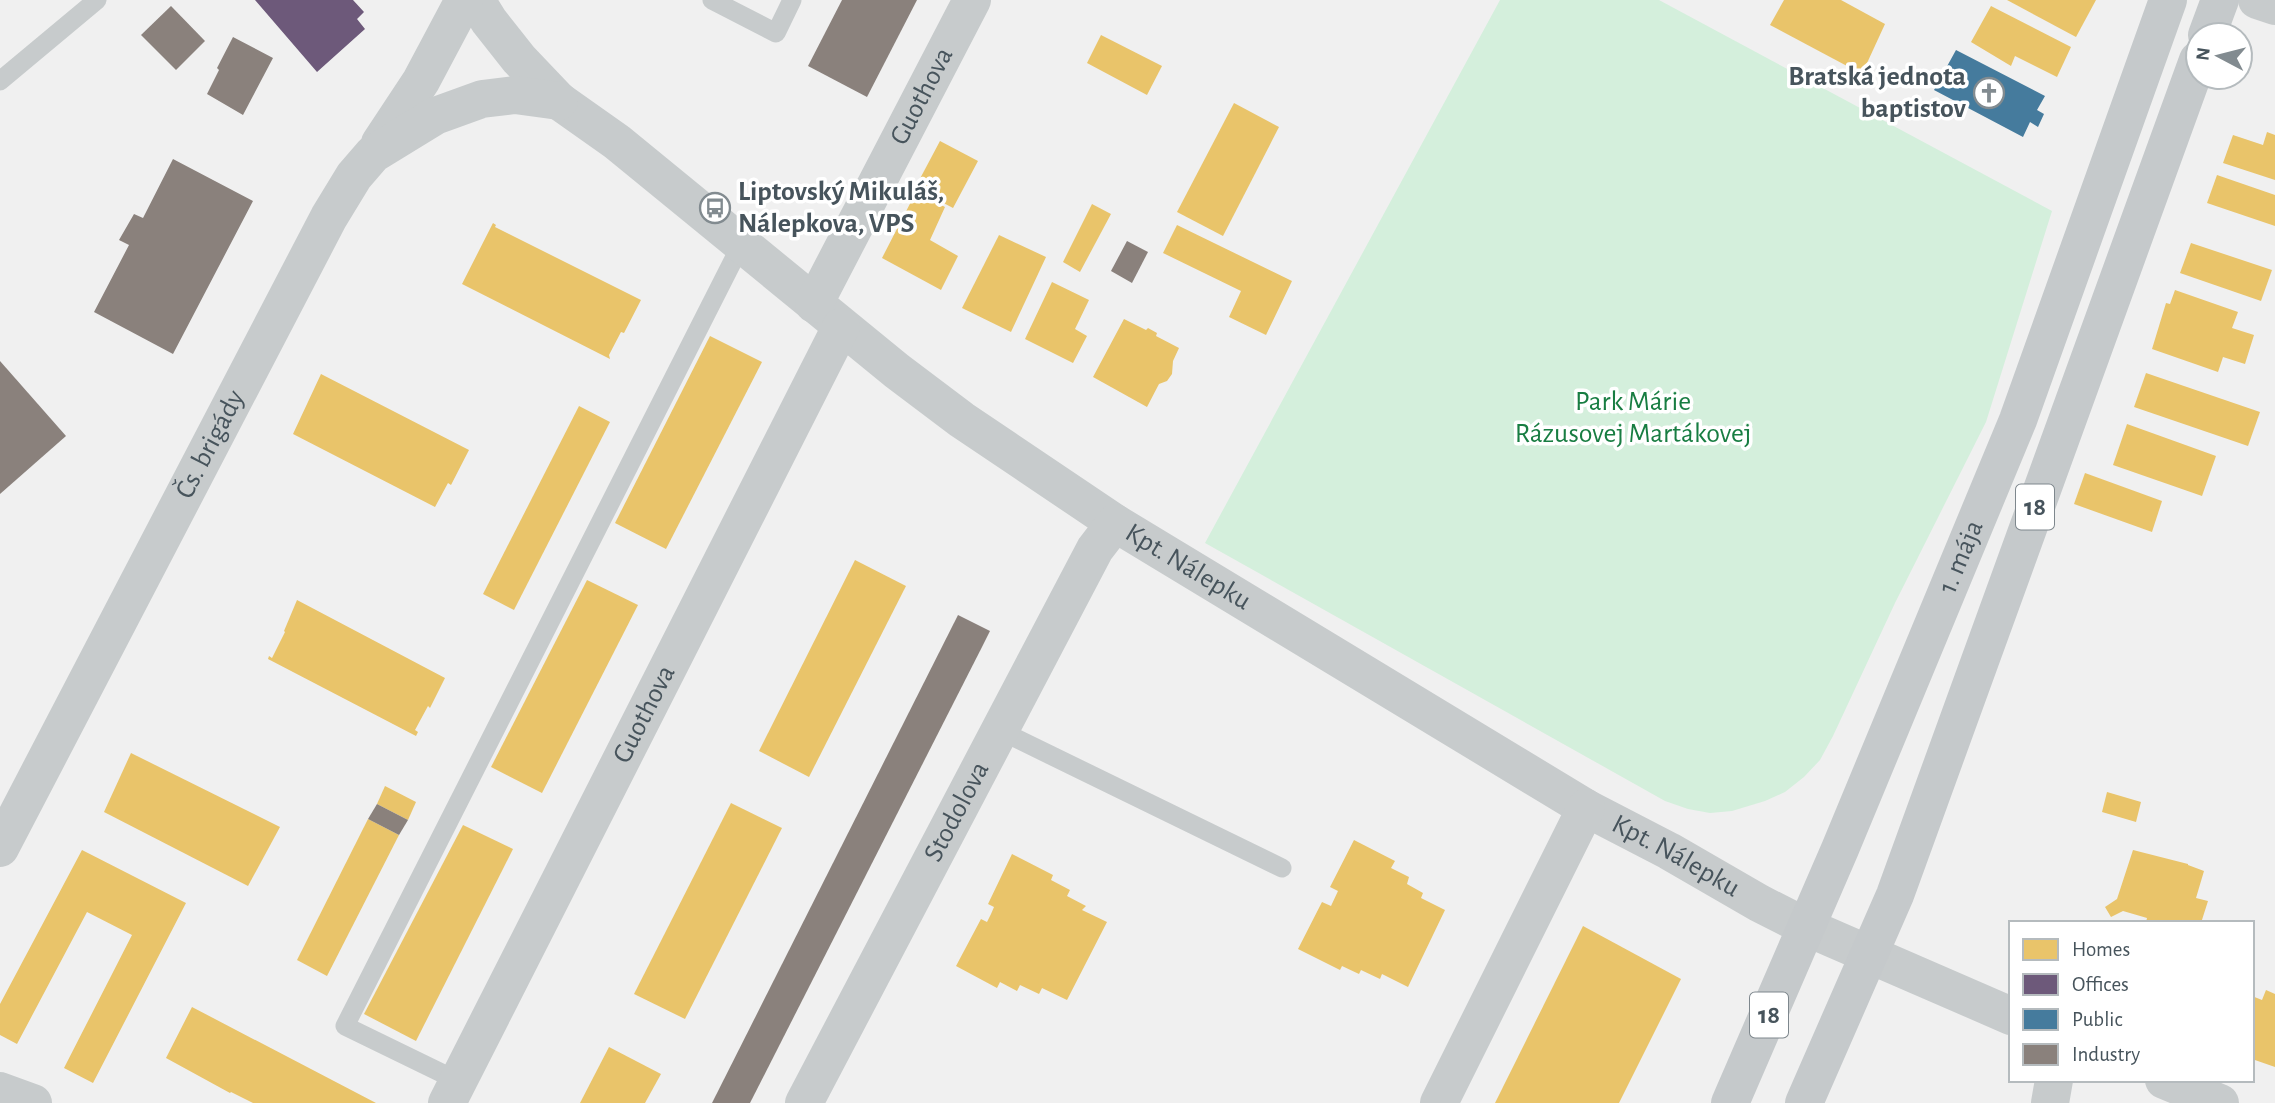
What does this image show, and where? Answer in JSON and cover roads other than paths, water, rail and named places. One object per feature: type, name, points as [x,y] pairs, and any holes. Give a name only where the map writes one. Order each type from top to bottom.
[{"type":"main road","name":"1. mája","points":[[1730,1103],[1806,928],[2018,419],[2168,0]]},
{"type":"main road","points":[[2212,21],[2220,0]]},
{"type":"main road","name":"1. mája","points":[[1804,1103],[1895,894],[2187,91]]},
{"type":"street","points":[[373,154],[421,81],[464,0]]},
{"type":"street","name":"Kpt. Nálepku","points":[[477,0],[489,21],[519,59],[559,101],[617,142],[827,316],[962,420],[1115,523],[1586,808],[1806,928],[2009,1015]]},
{"type":"street","name":"Guothova","points":[[453,1092],[827,316],[972,0]]},
{"type":"street","points":[[2257,0],[2275,6]]},
{"type":"street","name":"Kpt. Nálepku","points":[[482,99],[515,95],[559,101]]},
{"type":"street","name":"Čs. brigády","points":[[0,848],[329,217],[354,176],[373,154],[435,116],[482,99]]},
{"type":"street","name":"Stodolova","points":[[804,1103],[1095,549],[1115,523]]},
{"type":"street","points":[[1439,1103],[1586,808]]},
{"type":"street","points":[[2050,1103],[2054,1082]]},
{"type":"street","points":[[2169,1082],[2220,1103]]},
{"type":"street","points":[[0,1091],[33,1103]]},
{"type":"lane","points":[[0,81],[97,0]]},
{"type":"lane","points":[[712,0],[776,33],[792,0]]},
{"type":"lane","points":[[453,1092],[345,1026],[741,245]]},
{"type":"lane","points":[[999,730],[1282,868]]},
{"type":"place","name":"Bratská jednota baptistov","points":[[1989,93]]},
{"type":"place","name":"Liptovský Mikuláš, Nálepkova, VPS","points":[[715,208]]},
{"type":"park label","name":"Park Márie Rázusovej Martákovej","points":[[1633,418]]}]
